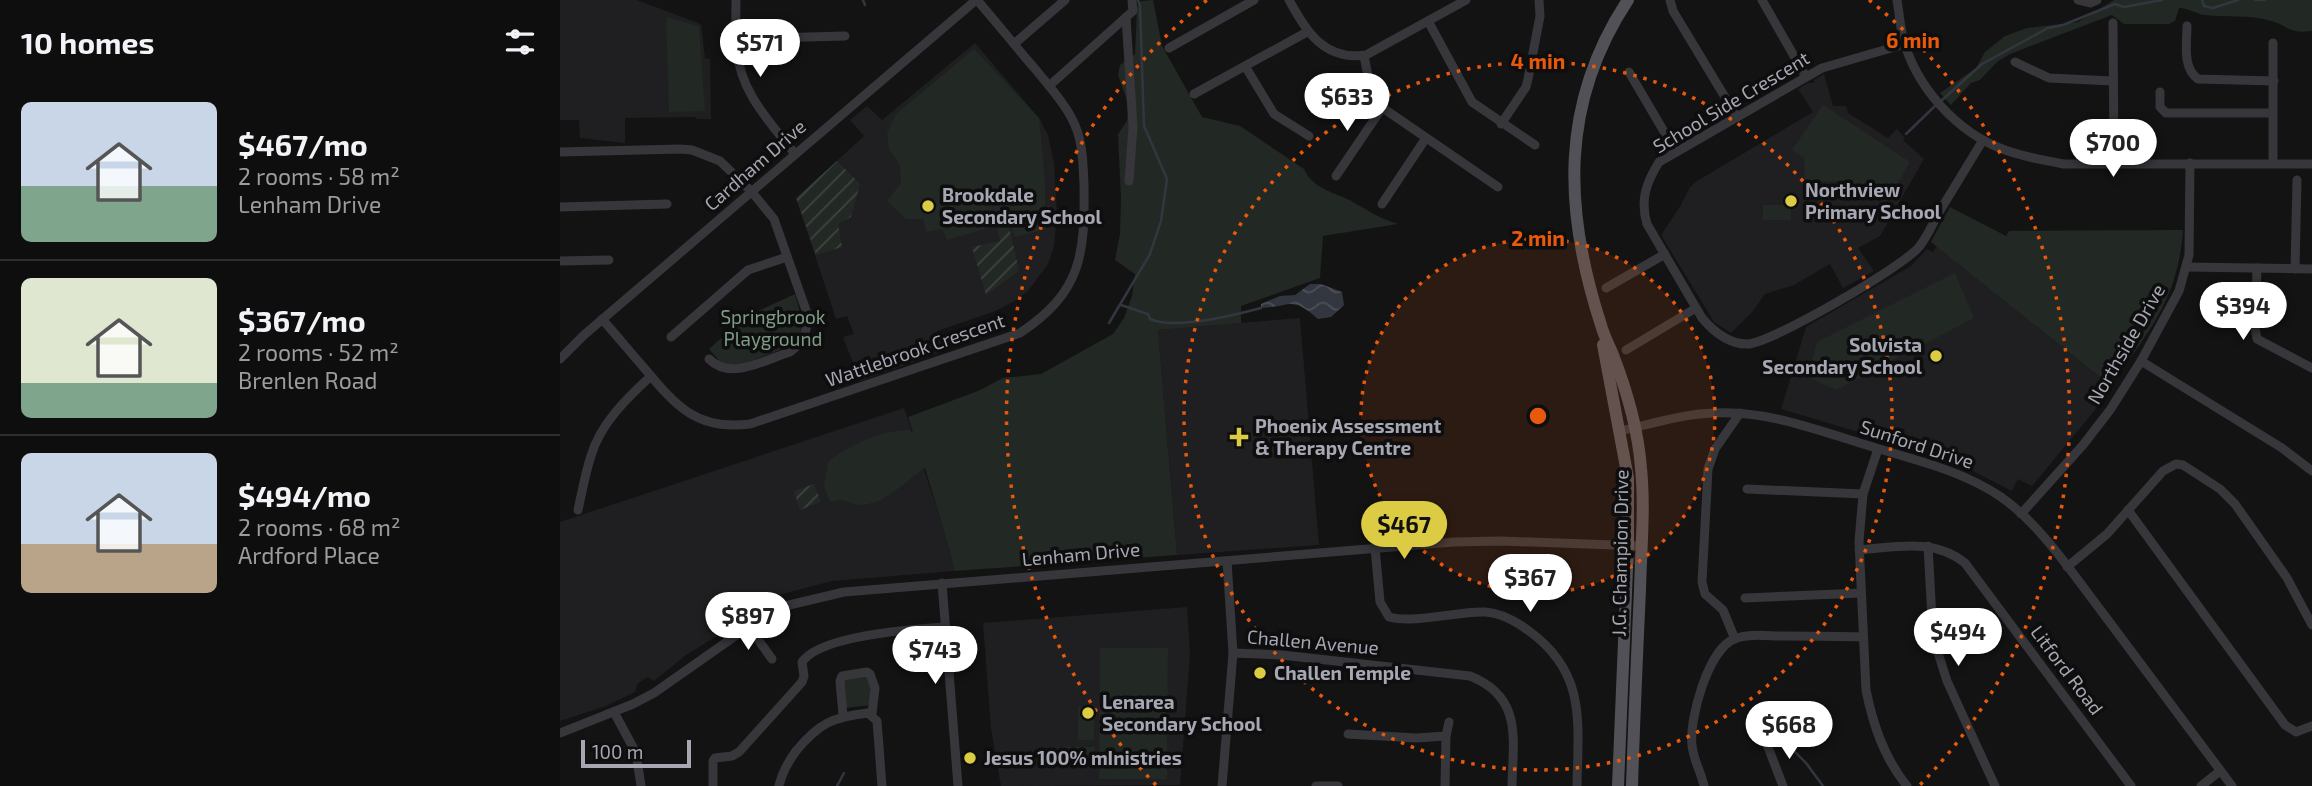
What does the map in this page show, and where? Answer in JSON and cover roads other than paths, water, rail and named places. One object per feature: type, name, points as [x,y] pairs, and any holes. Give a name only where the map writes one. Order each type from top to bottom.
[{"type":"main road","name":"J.G. Champion Drive","points":[[1628,0],[1612,27],[1588,80],[1577,126],[1573,200],[1581,253],[1601,327],[1620,431],[1635,545],[1632,786]]},
{"type":"main road","name":"J.G. Champion Drive","points":[[1601,327],[1613,355],[1636,428],[1643,485],[1635,545],[1618,786]]},
{"type":"street","points":[[736,0],[738,60],[751,96],[795,154]]},
{"type":"street","name":"Wattlebrook Crescent","points":[[602,319],[674,403],[685,412],[702,420],[738,426],[1020,333],[1034,324],[1061,298],[1075,274],[1085,234],[1081,145],[1071,116],[977,0]]},
{"type":"street","name":"Cardham Drive","points":[[560,359],[602,319],[977,0]]},
{"type":"street","points":[[1014,44],[1065,0]]},
{"type":"street","points":[[1049,86],[1133,10],[1132,0]]},
{"type":"street","points":[[1168,48],[1254,0]]},
{"type":"street","points":[[1289,0],[1307,32],[1328,49],[1356,57],[1364,56],[1466,0]]},
{"type":"street","points":[[1501,124],[1526,88],[1540,16],[1539,0]]},
{"type":"street","points":[[1670,0],[1673,11],[1737,117]]},
{"type":"street","points":[[1762,0],[1807,77]]},
{"type":"street","points":[[1897,0],[1905,44],[1917,72],[1943,107],[1969,132],[1983,140],[2030,158],[2063,164],[2312,164]]},
{"type":"street","points":[[2078,0],[2090,3],[2097,0]]},
{"type":"street","points":[[1126,17],[1133,127],[1129,181]]},
{"type":"street","points":[[1428,21],[1465,94],[1478,108],[1535,145]]},
{"type":"street","points":[[2113,23],[2114,164]]},
{"type":"street","points":[[2187,26],[2188,64],[2190,72],[2198,79],[2274,81]]},
{"type":"street","points":[[1194,94],[1307,32]]},
{"type":"street","points":[[737,39],[845,36]]},
{"type":"street","points":[[2273,43],[2273,163]]},
{"type":"street","name":"School Side Crescent","points":[[1905,44],[1822,68],[1659,162],[1643,198],[1643,212],[1647,225],[1702,318],[1718,334],[1742,344],[1752,344],[1775,336],[1899,264],[1919,246],[1983,140]]},
{"type":"street","points":[[1364,56],[1377,104],[1498,187]]},
{"type":"street","points":[[2015,62],[2049,78],[2113,81]]},
{"type":"street","points":[[1245,66],[1274,114],[1310,136]]},
{"type":"street","points":[[1629,72],[1676,152]]},
{"type":"street","points":[[2160,92],[2160,107],[2166,113],[2273,113]]},
{"type":"street","points":[[1336,176],[1382,108]]},
{"type":"street","points":[[1382,204],[1426,138]]},
{"type":"street","points":[[560,152],[692,150],[720,161],[751,191],[774,219],[807,313],[807,330],[797,347],[790,352],[738,369],[720,369],[709,359]]},
{"type":"street","name":"Northside Drive","points":[[2021,514],[2083,445],[2110,410],[2141,361],[2179,291],[2186,267],[2190,230],[2190,163]]},
{"type":"street","points":[[2295,269],[2297,180]]},
{"type":"street","points":[[560,207],[667,204]]},
{"type":"street","points":[[1606,288],[1665,254]]},
{"type":"street","points":[[671,337],[748,270],[787,257]]},
{"type":"street","points":[[560,261],[609,260]]},
{"type":"street","points":[[2186,267],[2312,269]]},
{"type":"street","points":[[2256,268],[2255,328],[2258,339],[2312,368]]},
{"type":"street","points":[[1626,350],[1696,307]]},
{"type":"street","points":[[2141,361],[2282,448],[2312,471]]},
{"type":"street","points":[[578,510],[591,454],[597,440],[620,407],[651,376]]},
{"type":"street","points":[[1735,639],[1723,610],[1704,594],[1702,582],[1708,469],[1715,449],[1740,413]]},
{"type":"street","name":"Sunford Drive","points":[[1620,431],[1687,416],[1740,413],[1788,421],[1949,470],[1970,479],[2001,497],[2021,514],[2067,566],[2232,786]]},
{"type":"street","points":[[1878,449],[1863,494],[1859,550],[1866,690],[1871,714],[1889,761],[1907,786]]},
{"type":"street","points":[[2067,566],[2107,534],[2170,465],[2183,466],[2220,489],[2235,504],[2287,578],[2312,625]]},
{"type":"street","points":[[1747,489],[1863,494]]},
{"type":"street","points":[[2128,510],[2285,725],[2296,732],[2312,726]]},
{"type":"street","name":"Lenham Drive","points":[[560,733],[654,693],[749,627],[785,606],[844,592],[1477,541],[1635,545]]},
{"type":"street","points":[[1928,546],[1933,637],[1947,681],[1995,786]]},
{"type":"street","name":"Litford Road","points":[[1859,550],[1928,546],[1941,549],[1965,564],[2132,786]]},
{"type":"street","points":[[1375,548],[1380,602],[1389,617],[1404,619],[1461,613],[1495,613],[1526,628],[1561,663],[1573,688],[1578,713],[1577,786]]},
{"type":"street","points":[[1222,786],[1233,653],[1227,561]]},
{"type":"street","points":[[942,583],[958,786]]},
{"type":"street","points":[[1745,598],[1861,593]]},
{"type":"street","points":[[749,627],[772,659]]},
{"type":"street","points":[[713,786],[715,758],[732,756],[739,751],[802,682],[802,662],[807,656],[823,648],[871,633],[946,627]]},
{"type":"street","points":[[1704,786],[1692,744],[1692,720],[1696,702],[1716,658],[1728,643],[1735,639],[1755,636],[1863,637]]},
{"type":"street","name":"Challen Avenue","points":[[1233,653],[1370,664],[1470,676],[1483,681],[1499,694],[1510,713],[1513,741],[1511,786]]},
{"type":"street","points":[[843,715],[840,681],[842,676],[867,672],[875,688],[872,714],[877,721],[882,786]]},
{"type":"street","points":[[614,712],[636,754],[641,786]]},
{"type":"street","points":[[779,786],[788,761],[818,726],[843,715],[872,714]]},
{"type":"street","points":[[1445,786],[1446,736],[1449,722]]},
{"type":"street","points":[[1348,734],[1416,738],[1446,736]]},
{"type":"street","points":[[1768,747],[1783,786]]},
{"type":"street","points":[[2201,786],[2220,771]]},
{"type":"street","points":[[1316,786],[1338,786]]},
{"type":"water","points":[[1310,284],[1321,284],[1342,292],[1344,305],[1331,317],[1318,319],[1302,307],[1291,304],[1261,308],[1261,304],[1280,296],[1295,295]]},
{"type":"waterway","points":[[863,0],[865,5]]},
{"type":"waterway","points":[[1109,323],[1150,254],[1161,221],[1167,179],[1144,126],[1138,0]]},
{"type":"waterway","points":[[1941,101],[1982,64],[2048,28],[2063,25],[2115,4],[2124,7],[2162,0]]},
{"type":"waterway","points":[[2202,0],[2204,6],[2213,8],[2238,0]]},
{"type":"waterway","points":[[2255,0],[2265,0]]},
{"type":"waterway","points":[[1906,134],[1936,105]]},
{"type":"waterway","points":[[1121,305],[1148,314],[1150,319],[1174,323],[1205,320],[1261,308]]},
{"type":"waterway","points":[[1763,719],[1806,763],[1823,786]]},
{"type":"waterway","points":[[837,786],[844,773]]},
{"type":"place","name":"Northview Primary School","points":[[1791,201]]},
{"type":"place","name":"Brookdale Secondary School","points":[[928,206]]},
{"type":"place","name":"Solvista Secondary School","points":[[1936,356]]},
{"type":"place","name":"Phoenix Assessment & Therapy Centre","points":[[1239,437]]},
{"type":"place","name":"Challen Temple","points":[[1260,673]]},
{"type":"place","name":"Lenarea Secondary School","points":[[1088,713]]},
{"type":"place","name":"Jesus 100% mInistries","points":[[970,758]]},
{"type":"park label","name":"Springbrook Playground","points":[[773,328]]}]
